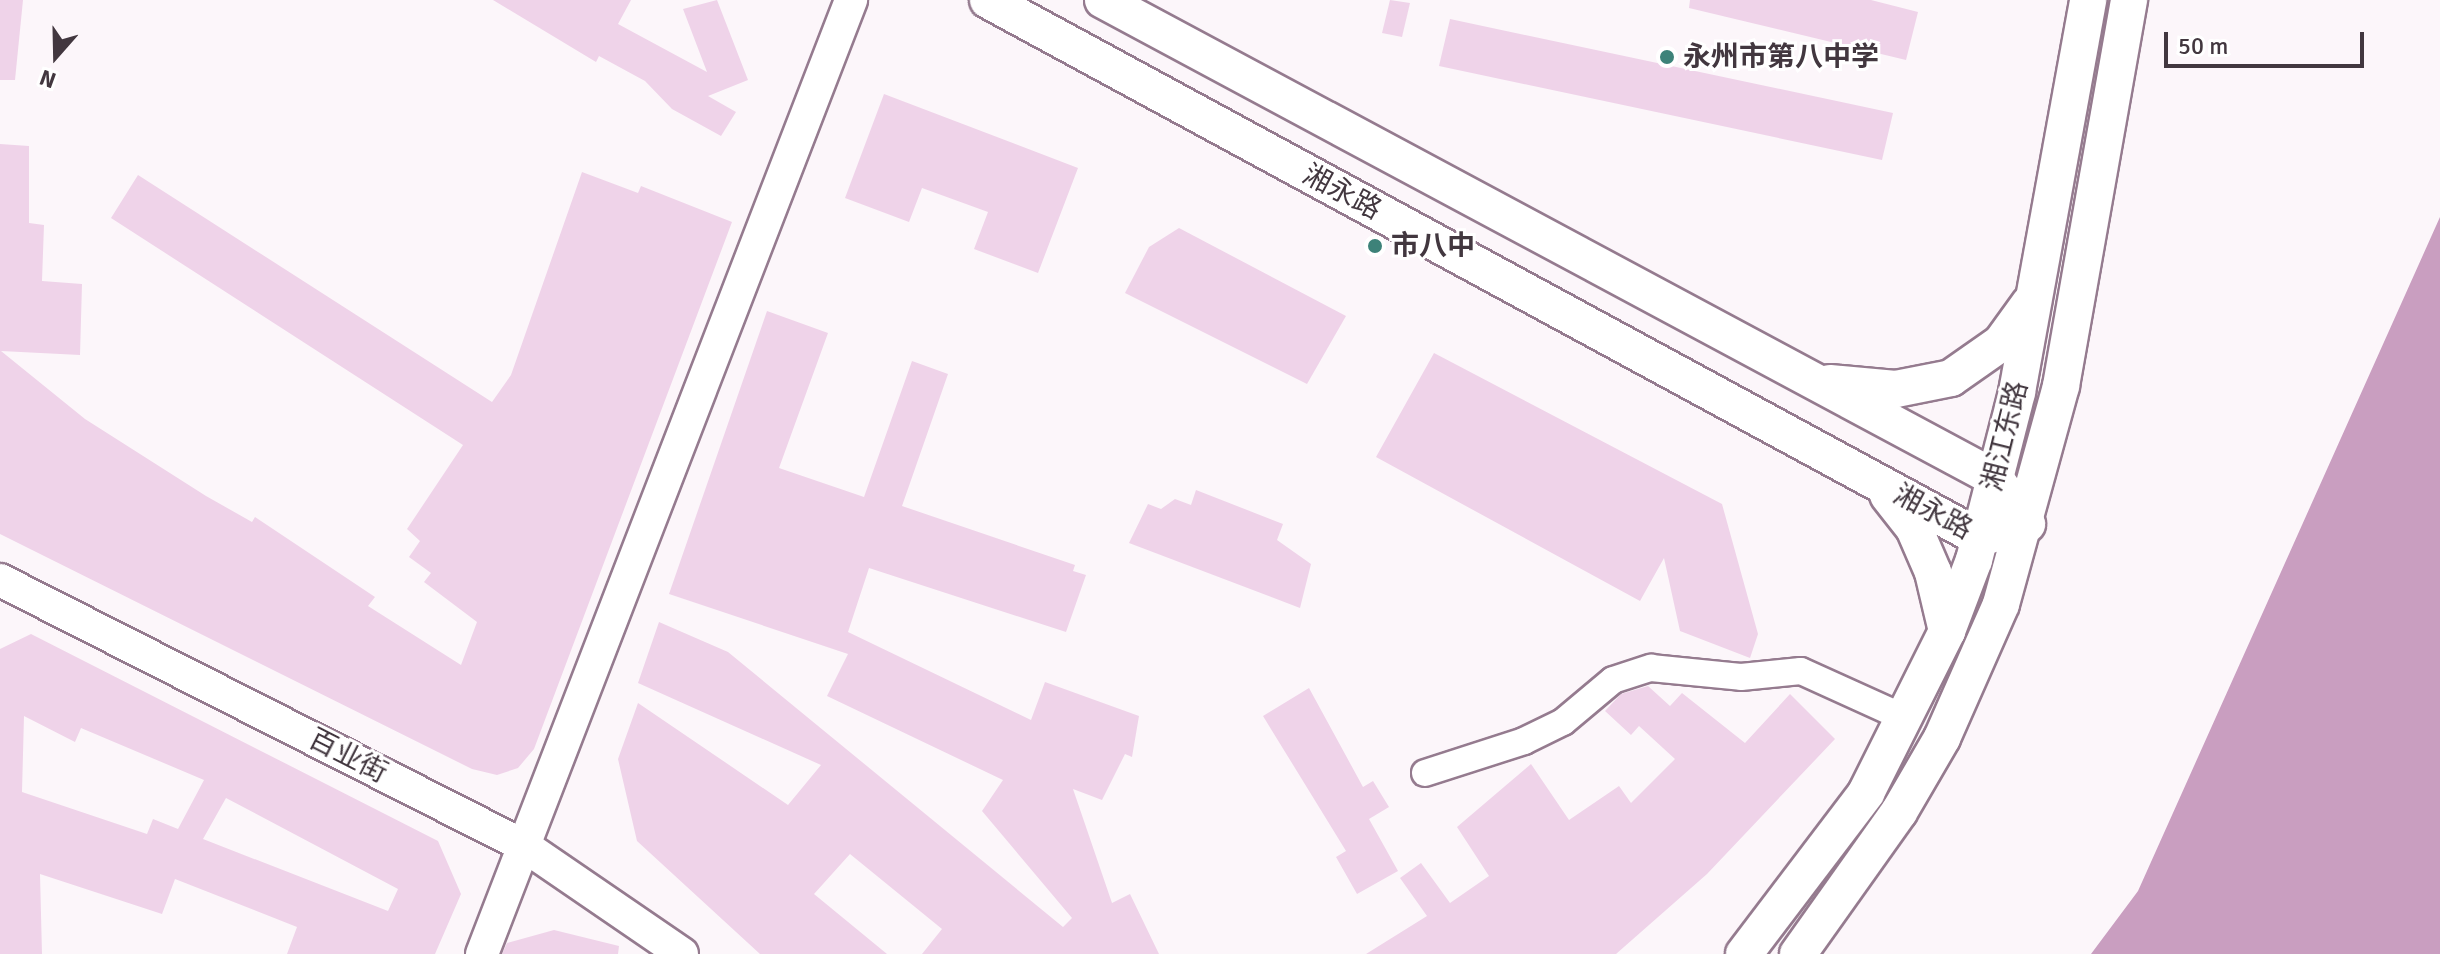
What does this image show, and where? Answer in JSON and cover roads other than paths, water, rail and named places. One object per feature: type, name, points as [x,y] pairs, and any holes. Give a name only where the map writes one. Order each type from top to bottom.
[{"type":"main road","name":"湘永路","points":[[988,0],[1980,538],[2027,524],[1995,478],[1103,0]]},
{"type":"main road","name":"湘江东路","points":[[1744,954],[1819,863],[1907,719],[1947,631],[1980,538],[1995,478],[2034,299],[2088,0]]},
{"type":"main road","name":"湘江东路","points":[[1798,954],[1845,895],[1942,738],[2027,524],[2061,386],[2129,0]]},
{"type":"main road","points":[[1815,382],[1896,389],[1951,378],[2001,343],[2034,299]]},
{"type":"main road","points":[[1880,484],[1914,528],[1947,631]]},
{"type":"street","points":[[482,954],[526,847],[851,0]]},
{"type":"street","name":"百业街","points":[[0,580],[526,847],[682,954]]},
{"type":"street","points":[[1425,773],[1524,741],[1563,722],[1613,680],[1651,668],[1741,677],[1801,671],[1907,719]]},
{"type":"place","name":"永州市第八中学","points":[[1667,57]]},
{"type":"place","name":"市八中","points":[[1375,246]]}]
